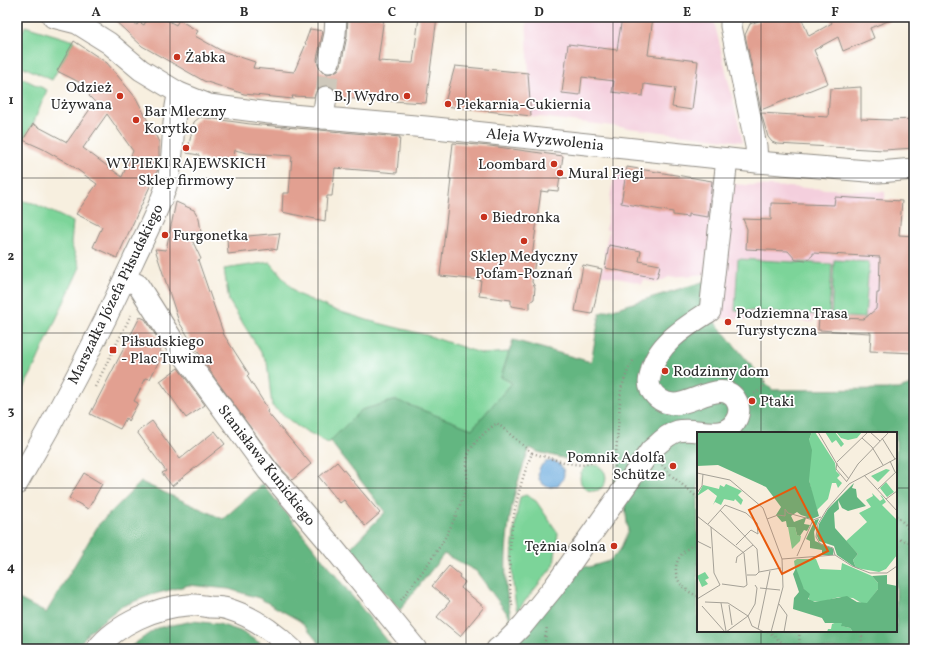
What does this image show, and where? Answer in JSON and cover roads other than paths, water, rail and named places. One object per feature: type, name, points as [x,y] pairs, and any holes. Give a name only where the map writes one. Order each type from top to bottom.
[{"type":"street","name":"Aleja Wyzwolenia","points":[[53,17],[78,20],[109,43],[141,70],[179,93],[209,105],[269,113],[426,127],[757,162],[879,172],[914,169]]},
{"type":"street","points":[[329,62],[335,34],[336,17]]},
{"type":"street","points":[[735,19],[731,26],[756,146],[757,162]]},
{"type":"street","name":"Marszałka Józefa Piłsudskiego","points":[[17,484],[52,422],[125,278],[167,184],[170,173],[173,146],[175,106],[179,93]]},
{"type":"street","points":[[323,118],[326,97]]},
{"type":"street","points":[[497,649],[523,625],[563,575],[651,450],[668,435],[679,431],[720,432],[729,429],[738,418],[739,411],[737,403],[732,395],[724,392],[716,392],[674,404],[662,401],[654,395],[648,384],[652,367],[661,350],[683,329],[710,311],[727,159]]},
{"type":"street","name":"Stanisława Kunickiego","points":[[125,278],[138,285],[174,342],[268,471],[390,615],[416,649]]},
{"type":"street","points":[[96,649],[104,641],[130,622],[154,612],[188,605],[227,608],[249,617],[280,637],[292,649]]},
{"type":"water","points":[[551,461],[560,465],[564,474],[560,483],[551,487],[542,483],[538,474],[542,465]]},
{"type":"tunnel","points":[[326,97],[329,62]]},
{"type":"place","name":"Żabka","points":[[177,57]]},
{"type":"place","name":"Odzież Używana","points":[[120,96]]},
{"type":"place","name":"B.J Wydro","points":[[407,96]]},
{"type":"place","name":"Piekarnia-Cukiernia","points":[[448,104]]},
{"type":"place","name":"Bar Mleczny Korytko","points":[[136,120]]},
{"type":"place","name":"WYPIEKI RAJEWSKICH Sklep firmowy","points":[[186,148]]},
{"type":"place","name":"Loombard","points":[[554,164]]},
{"type":"place","name":"Mural Piegi","points":[[560,173]]},
{"type":"place","name":"Biedronka","points":[[484,217]]},
{"type":"place","name":"Furgonetka","points":[[165,235]]},
{"type":"place","name":"Sklep Medyczny Pofam-Poznań","points":[[524,241]]},
{"type":"place","name":"Podziemna Trasa Turystyczna","points":[[728,322]]},
{"type":"place","name":"Piłsudskiego - Plac Tuwima","points":[[113,350]]},
{"type":"place","name":"Rodzinny dom","points":[[665,371]]},
{"type":"place","name":"Ptaki","points":[[752,401]]},
{"type":"place","name":"Pomnik Adolfa Schütze","points":[[673,466]]},
{"type":"place","name":"Tężnia solna","points":[[614,546]]}]
